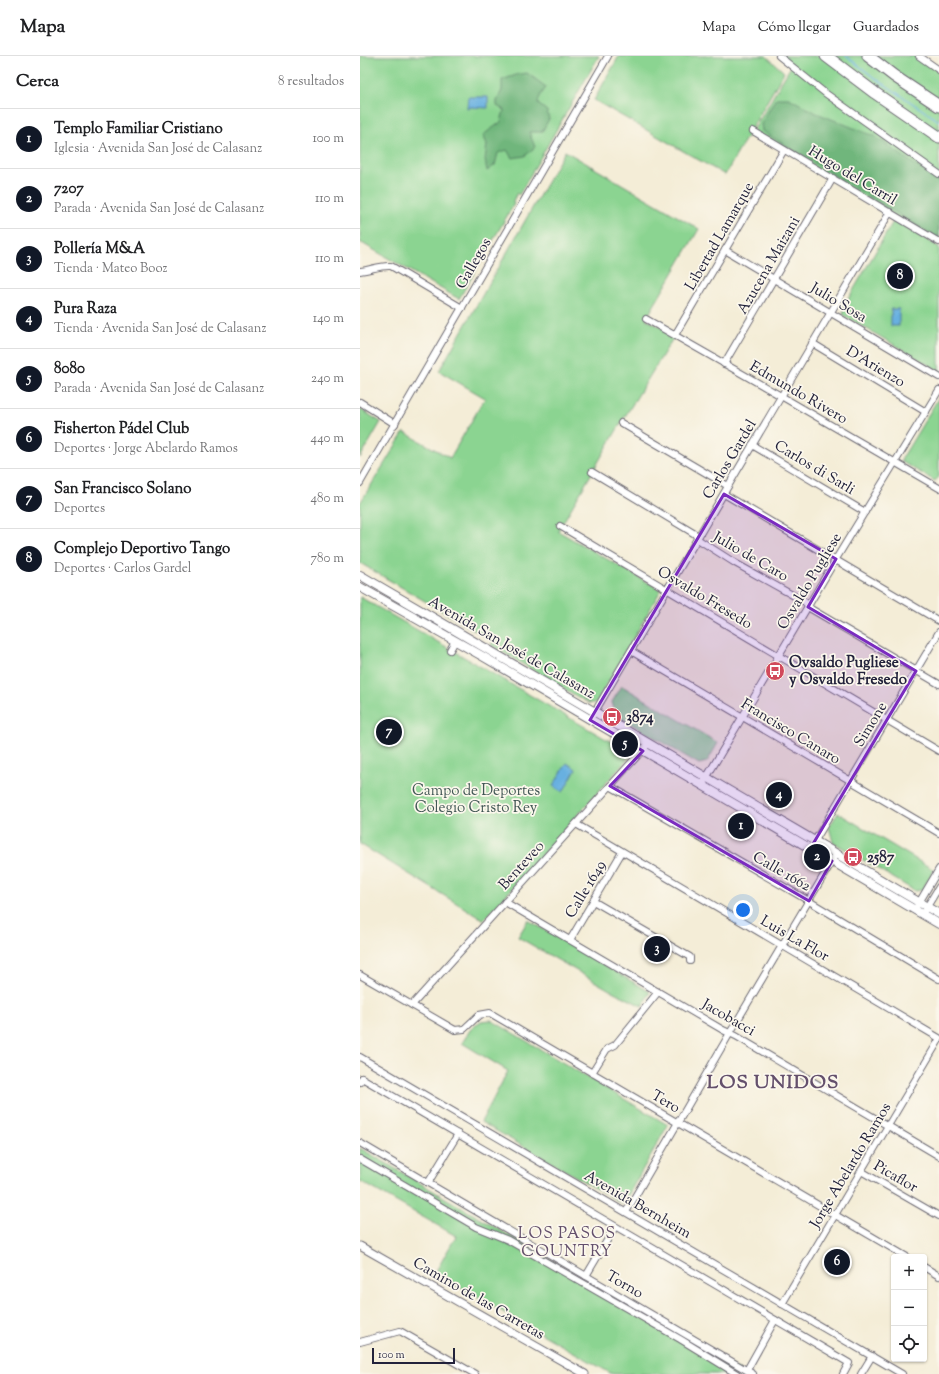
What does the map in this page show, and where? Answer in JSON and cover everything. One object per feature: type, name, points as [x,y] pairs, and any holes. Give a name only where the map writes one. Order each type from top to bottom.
[{"type":"highway","points":[[826,56],[875,94],[939,137]]},
{"type":"highway","points":[[868,56],[894,76],[939,106]]},
{"type":"main road","name":"Avenida San José de Calasanz","points":[[360,575],[815,841],[834,858]]},
{"type":"main road","name":"Avenida San José de Calasanz","points":[[360,587],[810,849],[834,858],[917,906],[939,924]]},
{"type":"main road","name":"Avenida San José de Calasanz","points":[[925,911],[939,914]]},
{"type":"street","name":"Gallegos","points":[[360,483],[608,56]]},
{"type":"street","points":[[779,56],[825,93],[939,174]]},
{"type":"street","points":[[919,56],[939,70]]},
{"type":"street","name":"Hugo del Carril","points":[[753,131],[939,242]]},
{"type":"street","name":"Libertad Lamarque","points":[[675,335],[784,150]]},
{"type":"street","name":"Azucena Maizani","points":[[724,364],[833,178]]},
{"type":"street","name":"Carlos Gardel","points":[[590,720],[890,212]]},
{"type":"street","name":"Julio Sosa","points":[[725,250],[939,377]]},
{"type":"street","points":[[360,271],[374,269],[384,265],[391,266],[462,308]]},
{"type":"street","name":"Edmundo Rivero","points":[[646,319],[938,486]]},
{"type":"street","name":"D'Arienzo","points":[[812,343],[926,412]]},
{"type":"street","name":"Osvaldo Pugliese","points":[[702,785],[836,559],[896,463],[939,390]]},
{"type":"street","points":[[360,402],[395,424]]},
{"type":"street","points":[[621,423],[728,486]]},
{"type":"street","name":"Carlos di Sarli","points":[[752,445],[865,512]]},
{"type":"street","name":"Julio de Caro","points":[[592,472],[695,534],[699,540],[735,562],[805,602],[811,609],[939,684]]},
{"type":"street","points":[[724,494],[939,621]]},
{"type":"street","name":"Osvaldo Fresedo","points":[[560,526],[939,752]]},
{"type":"street","name":"Simone","points":[[810,849],[939,632]]},
{"type":"street","points":[[450,650],[455,641]]},
{"type":"street","name":"Francisco Canaro","points":[[631,651],[939,833]]},
{"type":"street","name":"Benteveo","points":[[412,1005],[649,744]]},
{"type":"street","name":"Calle 1662","points":[[610,786],[939,979]]},
{"type":"street","name":"Luis La Flor","points":[[576,824],[939,1039]]},
{"type":"street","name":"Calle 1649","points":[[570,940],[622,852]]},
{"type":"street","points":[[626,1212],[834,858]]},
{"type":"street","points":[[917,906],[939,869]]},
{"type":"street","points":[[925,911],[939,887]]},
{"type":"street","points":[[593,901],[690,956],[690,960]]},
{"type":"street","name":"Jacobacci","points":[[505,902],[939,1156]]},
{"type":"street","name":"Tero","points":[[360,974],[455,1030],[464,1029],[479,1015],[490,1013],[901,1254]]},
{"type":"street","points":[[592,1073],[607,1049],[615,1045],[658,992]]},
{"type":"street","name":"Jorge Abelardo Ramos","points":[[782,1304],[939,1039]]},
{"type":"street","name":"Avenida Bernheim","points":[[360,1057],[902,1374]]},
{"type":"street","points":[[360,1082],[362,1078],[849,1364],[843,1374]]},
{"type":"street","points":[[428,1183],[458,1134]]},
{"type":"street","name":"Torno","points":[[360,1144],[753,1374]]},
{"type":"street","points":[[360,1159],[476,1227],[508,1240],[680,1339],[737,1374]]},
{"type":"street","name":"Picaflor","points":[[861,1171],[939,1216]]},
{"type":"street","points":[[586,1276],[615,1227]]},
{"type":"street","name":"Camino de las Carretas","points":[[360,1246],[585,1374]]},
{"type":"street","points":[[927,1269],[939,1276]]},
{"type":"street","points":[[746,1370],[775,1320]]},
{"type":"street","points":[[360,1342],[400,1331],[475,1374]]},
{"type":"street","points":[[861,1374],[872,1356]]},
{"type":"highlighted area","points":[[724,494],[836,559],[808,607],[916,671],[810,849],[832,861],[809,901],[610,786],[643,751],[590,720]]},
{"type":"green space","points":[[360,56],[599,56],[519,195],[517,193],[513,201],[514,204],[459,299],[360,242]]},
{"type":"green space","points":[[619,56],[766,56],[784,72],[725,175],[594,100]]},
{"type":"green space","points":[[779,56],[919,56],[939,70],[939,242],[753,131],[791,66]]},
{"type":"green space","points":[[527,73],[546,87],[538,104],[547,111],[549,119],[542,132],[529,132],[535,147],[525,156],[512,158],[507,150],[498,153],[495,165],[487,171],[485,160],[487,144],[483,135],[501,122],[504,110],[497,106],[497,101],[502,90],[502,80]]},
{"type":"green space","points":[[776,98],[789,98],[814,112],[876,137],[935,179],[939,176],[939,239],[762,131],[761,124]]},
{"type":"green space","points":[[565,151],[699,229],[646,319],[675,335],[621,423],[558,531],[661,590],[595,703],[588,703],[491,645],[493,641],[360,563],[360,503],[404,432],[450,458],[485,398],[439,371]]},
{"type":"green space","points":[[894,220],[939,247],[939,371],[843,315],[844,306]]},
{"type":"green space","points":[[939,397],[939,477],[935,481],[901,460]]},
{"type":"green space","points":[[360,409],[381,422],[360,458]]},
{"type":"green space","name":"Campo de Deportes Colegio Cristo Rey","points":[[360,597],[632,754],[484,920],[360,844]]},
{"type":"green space","points":[[622,686],[718,743],[707,762],[699,764],[616,715],[612,702]]},
{"type":"green space","points":[[838,813],[934,870],[922,890],[915,891],[833,842],[829,827]]},
{"type":"green space","points":[[528,920],[650,992],[642,1006],[608,989],[518,937]]},
{"type":"green space","points":[[491,1020],[668,1125],[623,1204],[481,1122],[508,1071],[462,1043],[470,1030],[481,1021]]},
{"type":"green space","points":[[360,1148],[745,1374],[612,1374],[435,1273],[456,1236],[360,1181]]},
{"type":"water","points":[[468,97],[488,97],[488,108],[467,108]]},
{"type":"water","points":[[891,309],[899,309],[899,326],[891,326]]},
{"type":"water","points":[[567,763],[576,769],[563,792],[553,786]]},
{"type":"waterway","points":[[846,56],[872,76],[939,121]]},
{"type":"place","name":"Complejo Deportivo Tango","points":[[900,276]]},
{"type":"place","name":"Ovsaldo Pugliese y Osvaldo Fresedo","points":[[775,671]]},
{"type":"place","name":"3874","points":[[612,717]]},
{"type":"place","name":"San Francisco Solano","points":[[389,732]]},
{"type":"place","name":"8080","points":[[625,744]]},
{"type":"place","name":"Pura Raza","points":[[779,795]]},
{"type":"place","name":"Templo Familiar Cristiano","points":[[741,826]]},
{"type":"place","name":"7207","points":[[817,857]]},
{"type":"place","name":"2587","points":[[853,857]]},
{"type":"place","name":"Pollería M&A","points":[[657,949]]},
{"type":"place","name":"Fisherton Pádel Club","points":[[837,1262]]},
{"type":"district","name":"LOS UNIDOS","points":[[773,1081]]},
{"type":"district","name":"LOS PASOS COUNTRY","points":[[567,1241]]}]
